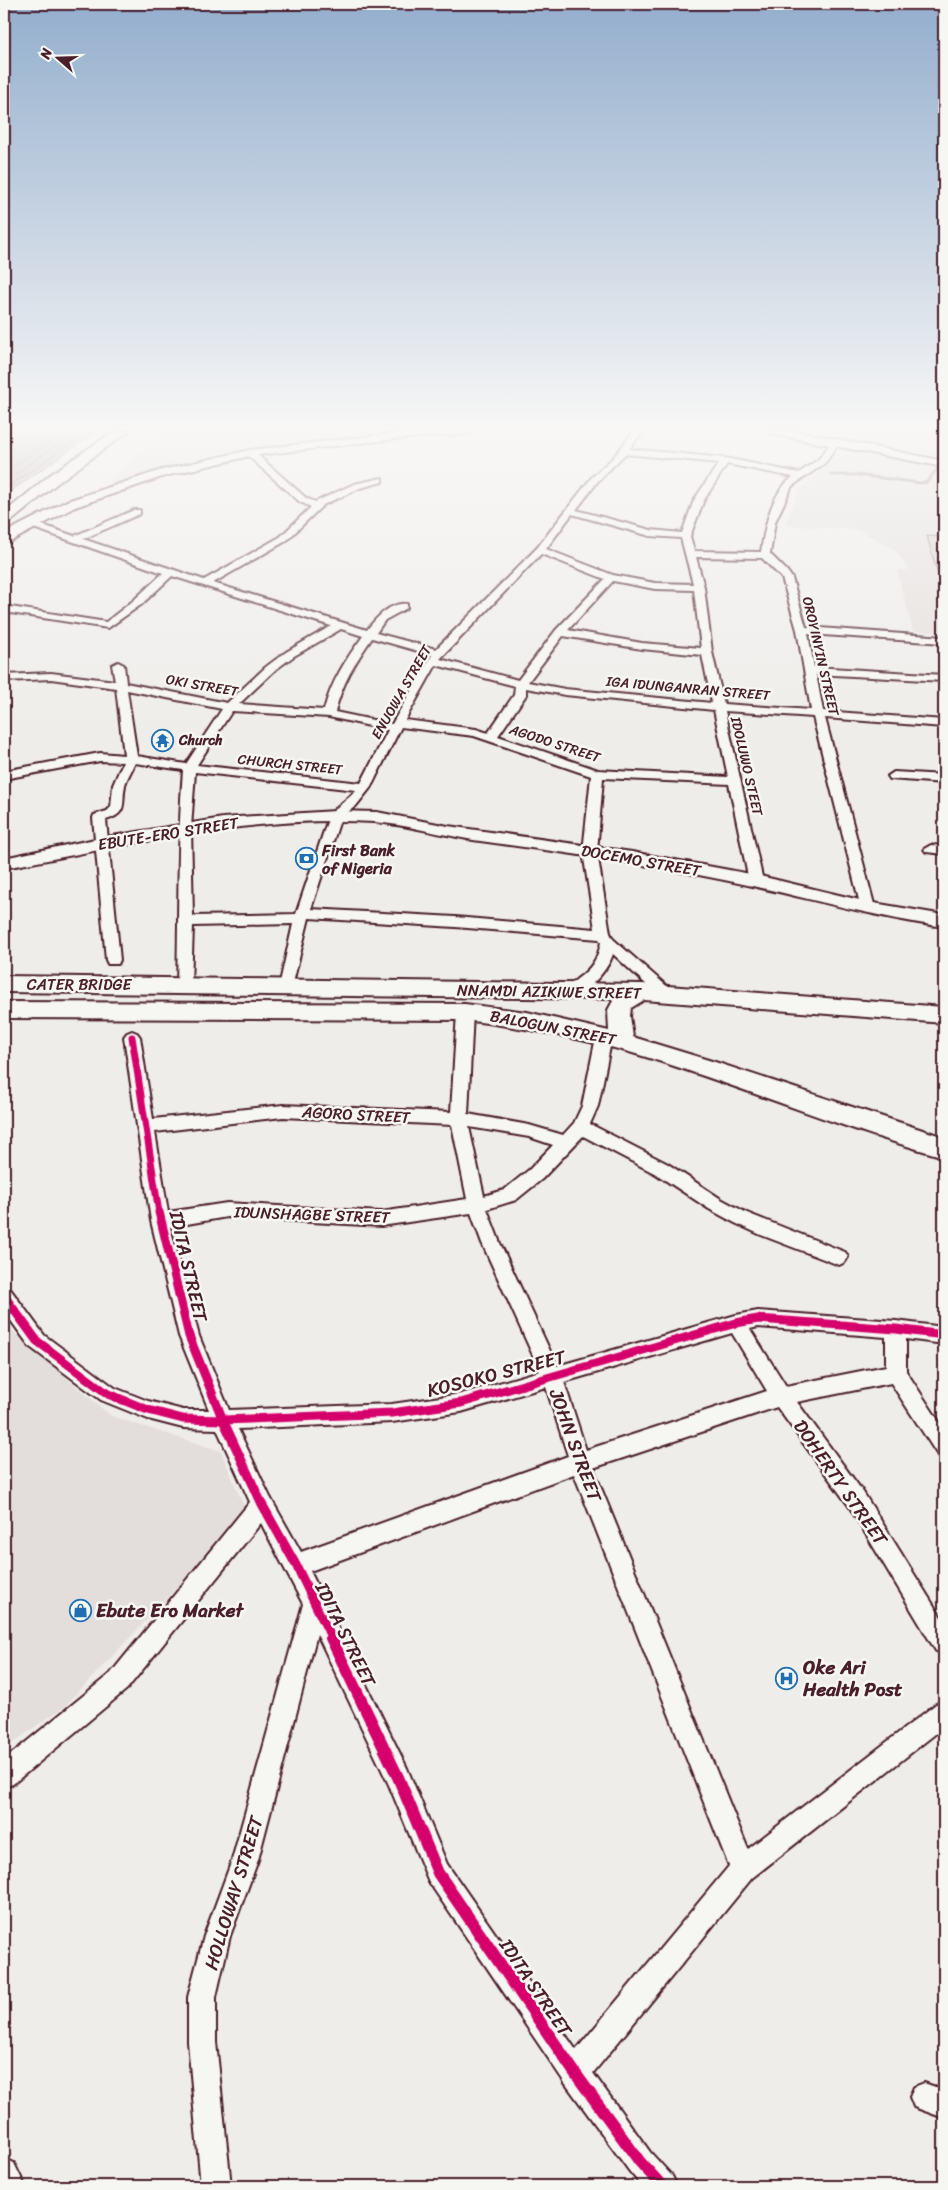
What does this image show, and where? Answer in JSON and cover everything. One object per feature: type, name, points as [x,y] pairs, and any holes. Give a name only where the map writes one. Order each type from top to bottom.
[{"type":"main road","name":"CATER BRIDGE","points":[[4,984],[154,985]]},
{"type":"main road","name":"NNAMDI AZIKIWE STREET","points":[[154,985],[642,992],[944,1015]]},
{"type":"main road","points":[[613,1039],[618,1022],[619,1009],[626,999],[642,992]]},
{"type":"main road","name":"BALOGUN STREET","points":[[4,1010],[145,1009],[465,1012],[494,1014],[613,1039],[944,1146]]},
{"type":"street","name":"IGA IDUNGANRAN STREET","points":[[59,533],[205,584],[371,634],[435,657],[521,684],[565,692],[718,707],[944,723]]},
{"type":"street","points":[[74,538],[86,533]]},
{"type":"street","points":[[205,584],[284,539],[290,533]]},
{"type":"street","name":"ENUOWA STREET","points":[[335,816],[352,803],[366,787],[396,726],[435,657],[540,550],[553,533]]},
{"type":"street","points":[[647,533],[685,536],[686,533]]},
{"type":"street","points":[[689,554],[765,555],[768,533]]},
{"type":"street","name":"IDOLUWO STEET","points":[[685,536],[699,587],[706,652],[756,881]]},
{"type":"street","points":[[540,550],[611,578],[655,586],[699,587]]},
{"type":"street","name":"OROYINYIN STREET","points":[[765,555],[787,578],[802,630],[818,715],[868,908]]},
{"type":"street","points":[[4,609],[108,625],[138,602],[170,572]]},
{"type":"street","points":[[491,738],[520,695],[521,684],[560,632],[611,578]]},
{"type":"street","points":[[330,714],[334,693],[349,663],[381,618],[403,606]]},
{"type":"street","points":[[184,985],[186,921],[184,828],[189,768],[229,707],[271,668],[290,654],[340,625]]},
{"type":"street","points":[[802,630],[944,640]]},
{"type":"street","points":[[560,632],[625,644],[706,652]]},
{"type":"street","points":[[113,960],[99,818],[112,814],[117,807],[119,785],[131,759],[118,665]]},
{"type":"street","points":[[811,670],[944,678]]},
{"type":"street","name":"OKI STREET","points":[[4,678],[51,676],[120,686],[229,707],[330,714],[396,726]]},
{"type":"street","name":"AGODO STREET","points":[[396,726],[476,733],[597,774],[735,781]]},
{"type":"street","name":"CHURCH STREET","points":[[4,776],[100,758],[131,759],[189,768],[366,787]]},
{"type":"street","points":[[572,990],[590,978],[602,965],[606,955],[606,938],[590,852],[597,774]]},
{"type":"street","points":[[894,776],[944,779]]},
{"type":"street","points":[[286,987],[302,916],[335,816]]},
{"type":"street","name":"DOCEMO STREET","points":[[335,816],[377,817],[448,831],[632,857],[756,881],[868,908],[944,921]]},
{"type":"street","name":"EBUTE-ERO STREET","points":[[4,864],[100,843],[184,828],[223,823],[335,816]]},
{"type":"street","points":[[186,921],[302,916],[455,922],[606,938],[665,994]]},
{"type":"street","name":"JOHN STREET","points":[[465,1012],[459,1119],[466,1160],[477,1205],[491,1243],[552,1377],[580,1462],[743,1869]]},
{"type":"street","name":"IDITA STREET","points":[[132,1037],[160,1221],[188,1336],[223,1420],[262,1504],[296,1566],[398,1777],[438,1872],[575,2073],[640,2162],[662,2186]]},
{"type":"street","name":"IDUNSHAGBE STREET","points":[[160,1221],[228,1210],[381,1219],[477,1205],[510,1195],[536,1174],[564,1142],[581,1127],[613,1039]]},
{"type":"street","name":"AGORO STREET","points":[[146,1126],[284,1111],[459,1119],[529,1131],[564,1142]]},
{"type":"street","points":[[581,1127],[662,1170],[740,1218],[839,1257]]},
{"type":"street","name":"KOSOKO STREET","points":[[4,1296],[37,1341],[108,1394],[148,1410],[183,1419],[223,1420],[392,1413],[461,1403],[736,1323],[758,1319],[896,1329],[944,1335]]},
{"type":"street","name":"DOHERTY STREET","points":[[736,1323],[781,1396],[856,1499],[944,1642]]},
{"type":"street","points":[[896,1329],[896,1373],[944,1447]]},
{"type":"street","points":[[296,1566],[580,1462],[781,1396],[896,1373]]},
{"type":"street","points":[[4,1775],[119,1681],[262,1504]]},
{"type":"street","name":"HOLLOWAY STREET","points":[[216,2186],[202,2042],[202,1997],[217,1936],[245,1860],[314,1605]]},
{"type":"street","points":[[575,2073],[743,1869],[944,1712]]},
{"type":"street","points":[[4,2173],[10,2186]]},
{"type":"shaded area","points":[[865,533],[944,533],[944,537],[927,536],[937,572],[944,573],[944,633],[913,631],[897,570],[909,570],[894,549]]},
{"type":"shaded area","points":[[927,536],[944,537],[944,573],[937,572]]},
{"type":"shaded area","name":"Ebute Ero Market","points":[[4,1324],[111,1416],[221,1451],[247,1514],[65,1706],[4,1749]]},
{"type":"cycle path","points":[[132,1037],[160,1221],[189,1336],[223,1420],[262,1504],[296,1565],[398,1777],[438,1873],[575,2073],[640,2162],[662,2186]]},
{"type":"cycle path","points":[[4,1296],[37,1341],[108,1394],[148,1410],[183,1419],[223,1420],[392,1413],[461,1403],[736,1323],[758,1319],[896,1329],[944,1335]]},
{"type":"place","name":"Church","points":[[163,740]]},
{"type":"place","name":"First Bank of Nigeria","points":[[306,859]]},
{"type":"place","name":"Ebute Ero Market","points":[[80,1610]]},
{"type":"place","name":"Oke Ari Health Post","points":[[787,1678]]}]
